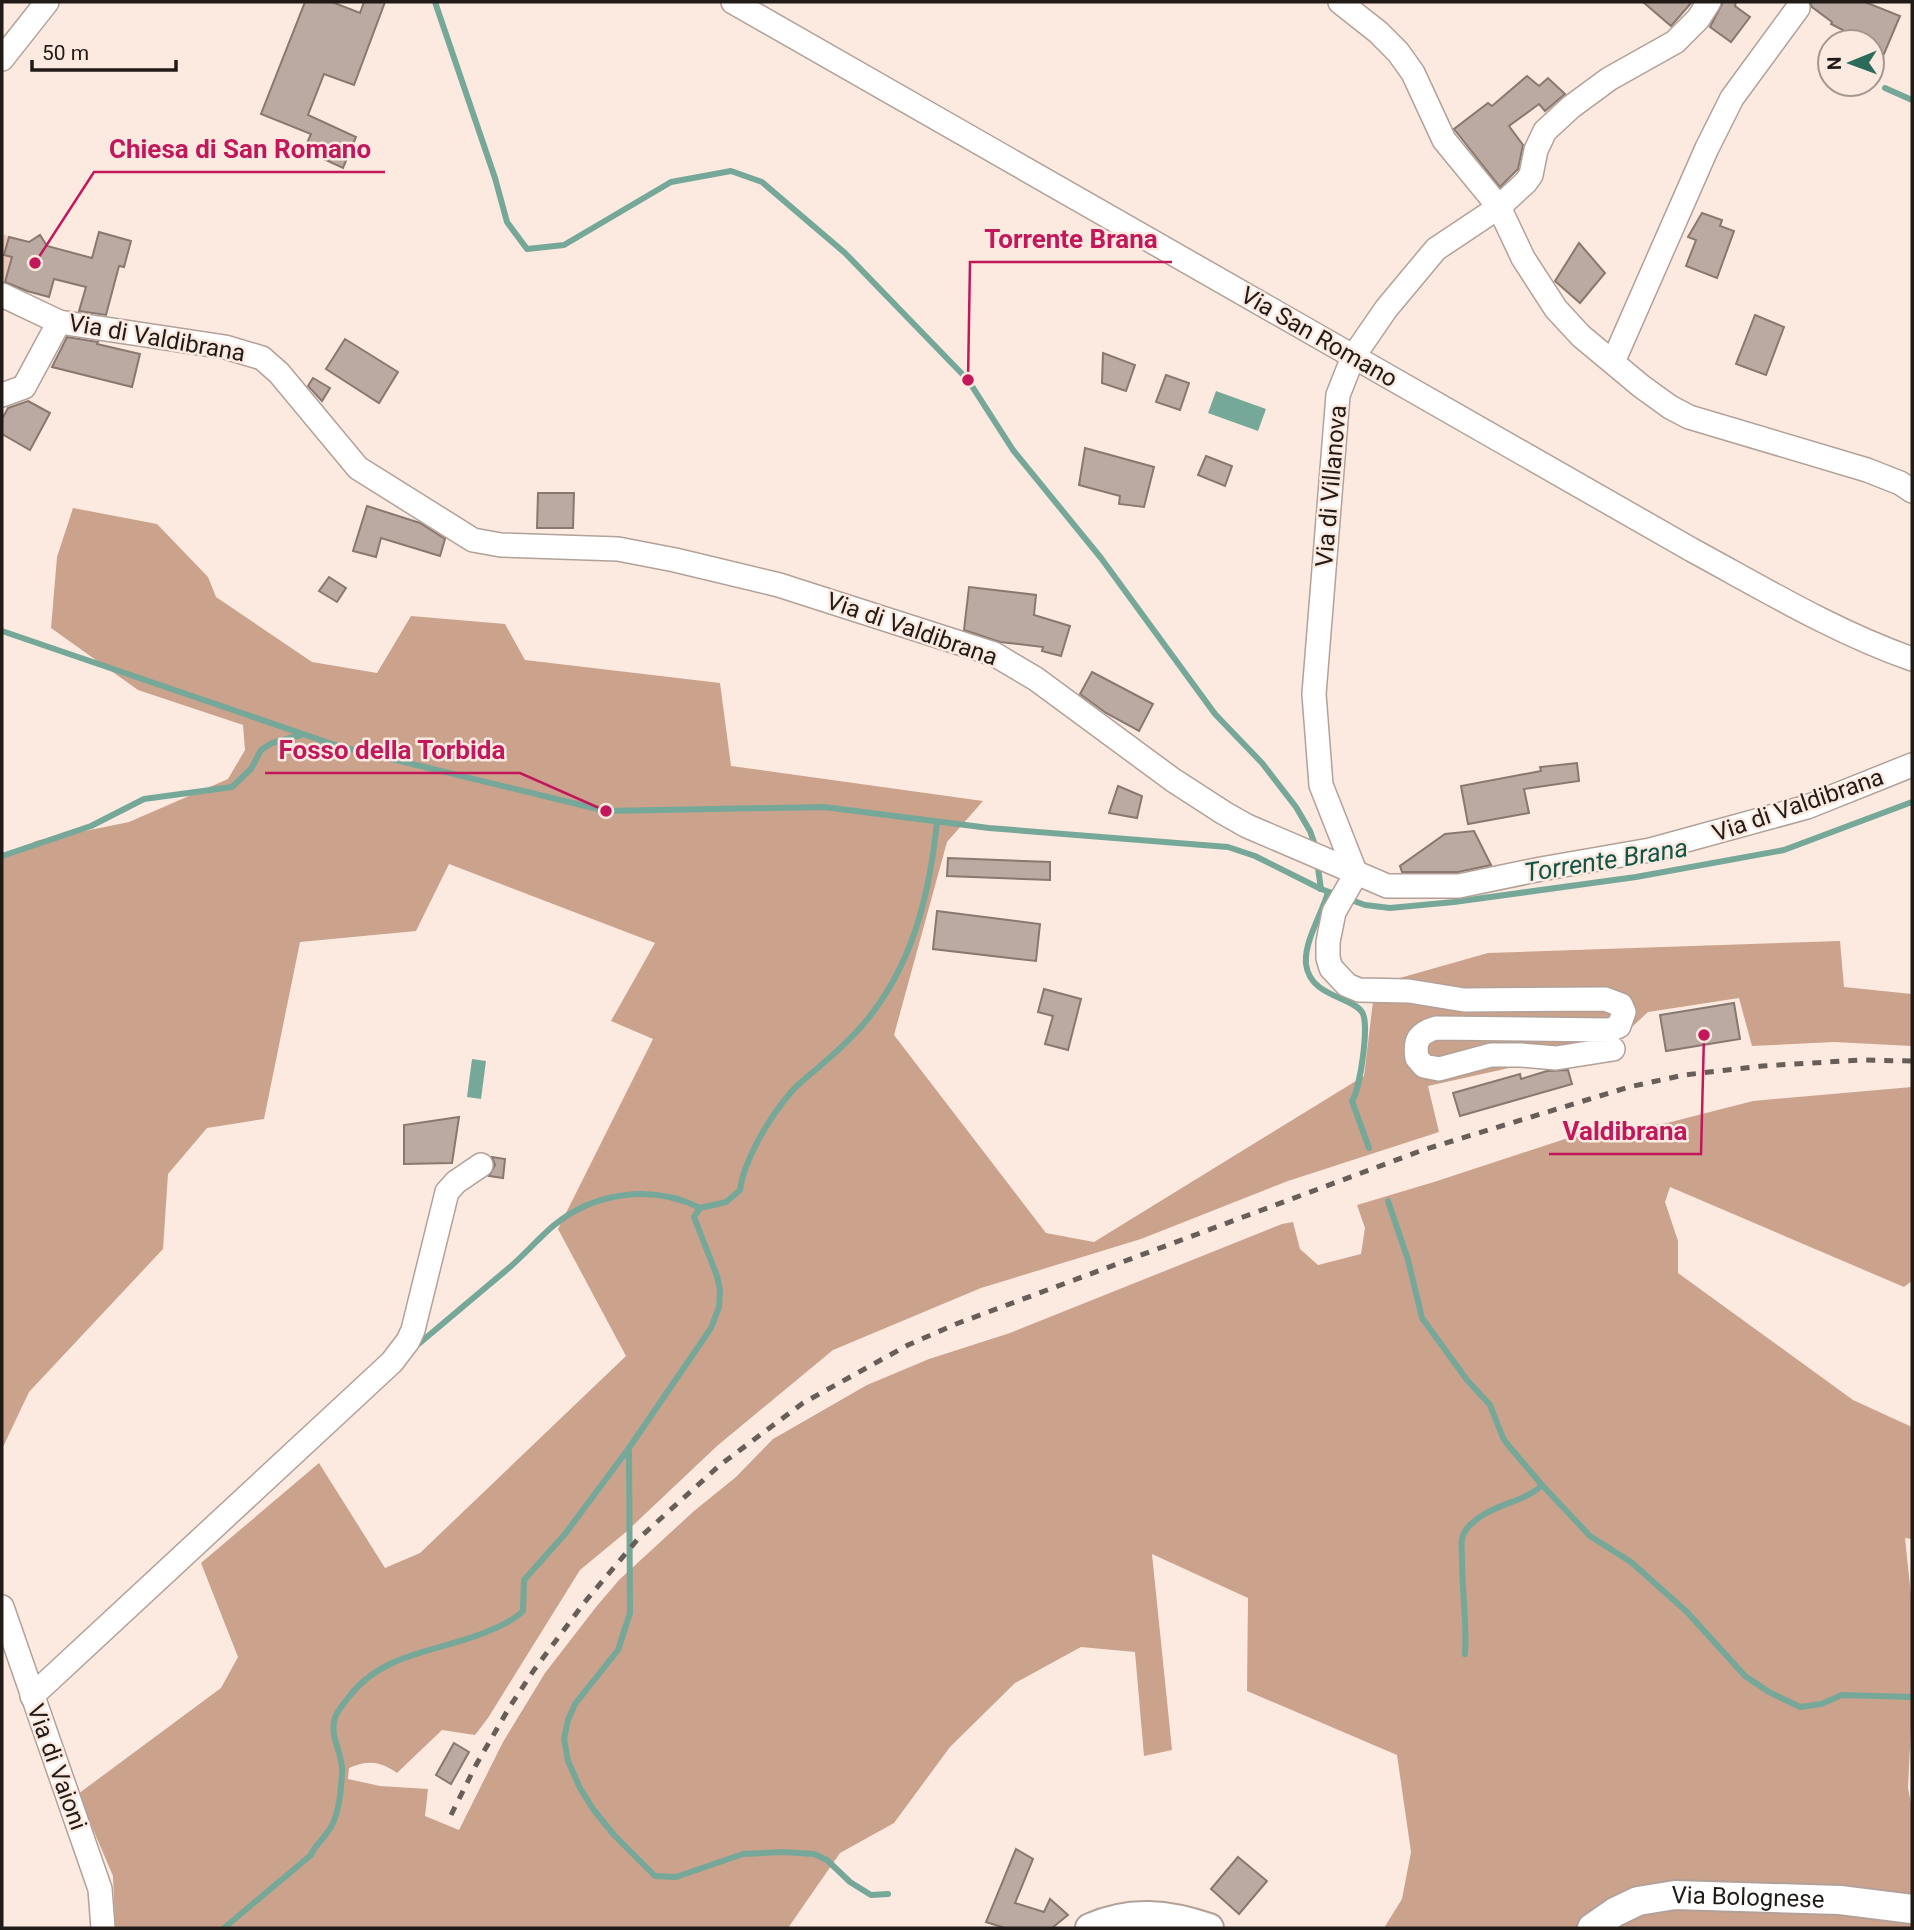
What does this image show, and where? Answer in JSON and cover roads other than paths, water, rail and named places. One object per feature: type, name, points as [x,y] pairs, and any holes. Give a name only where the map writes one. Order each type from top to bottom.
[{"type":"main road","name":"Via Bolognese","points":[[1592,1928],[1615,1912],[1638,1901],[1675,1895],[1840,1900],[1912,1909]]},
{"type":"main road","points":[[1090,1928],[1129,1915],[1184,1920],[1209,1928]]},
{"type":"street","points":[[2,59],[47,2]]},
{"type":"street","name":"Via San Romano","points":[[733,2],[1748,580],[1876,646],[1912,659]]},
{"type":"street","points":[[1340,2],[1398,52],[1413,73],[1444,140],[1499,207],[1523,258],[1556,309],[1581,336],[1651,393],[1689,417],[1867,470],[1900,483],[1912,491]]},
{"type":"street","name":"Via di Villanova","points":[[1356,874],[1321,785],[1314,694],[1338,395],[1353,357],[1386,309],[1436,249],[1499,207],[1531,175],[1539,141],[1554,122],[1609,79],[1675,42],[1698,19],[1709,2]]},
{"type":"street","points":[[1613,362],[1707,148],[1732,98],[1798,8]]},
{"type":"street","name":"Via di Valdibrana","points":[[2,295],[59,322],[225,347],[262,358],[279,373],[358,468],[472,540],[500,545],[618,550],[675,560],[779,585],[994,654],[1036,679],[1173,780],[1224,813],[1247,826],[1387,886],[1459,886],[1650,850],[1807,807],[1912,765]]},
{"type":"street","points":[[2,395],[24,387],[59,322]]},
{"type":"street","points":[[1356,874],[1334,912],[1328,942],[1331,968],[1348,985],[1359,989],[1409,991],[1464,999],[1605,999],[1621,1005],[1624,1012],[1619,1026],[1610,1030],[1436,1028],[1422,1033],[1416,1042],[1417,1058],[1424,1066],[1439,1069],[1491,1055],[1556,1058],[1613,1049]]},
{"type":"street","points":[[32,1696],[392,1362],[408,1341],[417,1317],[447,1192],[456,1182],[481,1166]]},
{"type":"street","name":"Via di Vaioni","points":[[2,1607],[100,1889],[103,1928]]},
{"type":"water","points":[[1216,391],[1266,409],[1258,431],[1208,413]]},
{"type":"water","points":[[472,1059],[486,1061],[481,1099],[467,1097]]},
{"type":"waterway","name":"Torrente Brana","points":[[435,2],[495,178],[507,222],[527,249],[564,245],[671,182],[731,171],[762,182],[845,253],[968,380],[1013,450],[1101,558],[1215,714],[1262,763],[1296,807],[1315,845]]},
{"type":"waterway","points":[[1886,88],[1912,100]]},
{"type":"waterway","points":[[2,631],[338,746],[606,811],[824,807],[989,828],[1228,847],[1255,856],[1321,889],[1365,905],[1390,908],[1636,877],[1784,850],[1912,802]]},
{"type":"waterway","points":[[2,856],[91,826],[144,799],[232,787],[251,769],[261,750],[272,743],[301,735]]},
{"type":"waterway","points":[[224,1928],[311,1855],[334,1821],[341,1788],[342,1766],[333,1730],[337,1713],[348,1698],[362,1682],[395,1662],[491,1630],[523,1611],[524,1580],[565,1534],[629,1448],[711,1328],[719,1307],[720,1290],[694,1217],[700,1208],[726,1202],[740,1190],[753,1151],[784,1101],[798,1084],[857,1032],[890,987],[919,919],[937,822]]},
{"type":"waterway","name":"Torrente Brana","points":[[1318,868],[1321,889]]},
{"type":"waterway","points":[[1328,892],[1310,937],[1306,964],[1315,983],[1362,1012],[1365,1029],[1363,1056],[1352,1101],[1369,1148]]},
{"type":"waterway","points":[[415,1347],[510,1267],[553,1226],[587,1205],[624,1195],[643,1194],[682,1200],[700,1208]]},
{"type":"waterway","points":[[1388,1201],[1408,1260],[1422,1318],[1467,1380],[1490,1405],[1508,1445],[1590,1536],[1631,1562],[1687,1612],[1745,1676],[1769,1692],[1800,1707],[1821,1704],[1842,1695],[1912,1697]]},
{"type":"waterway","points":[[629,1448],[630,1613],[618,1650],[575,1704],[568,1720],[564,1739],[568,1761],[580,1788],[614,1835],[655,1876],[676,1877],[743,1854],[814,1854],[827,1860],[850,1882],[871,1895],[888,1894]]},
{"type":"waterway","points":[[1465,1654],[1463,1535],[1470,1525],[1483,1515],[1529,1494],[1542,1485]]},
{"type":"railway","points":[[451,1815],[476,1765],[534,1670],[584,1603],[637,1540],[720,1465],[803,1403],[908,1345],[956,1324],[1423,1150],[1629,1087],[1684,1075],[1762,1066],[1861,1060],[1912,1061]]},
{"type":"place","name":"Chiesa di San Romano","points":[[35,263]]},
{"type":"place","name":"Torrente Brana","points":[[968,380]]},
{"type":"place","name":"Fosso della Torbida","points":[[606,811]]},
{"type":"place","name":"Valdibrana","points":[[1704,1035]]}]
